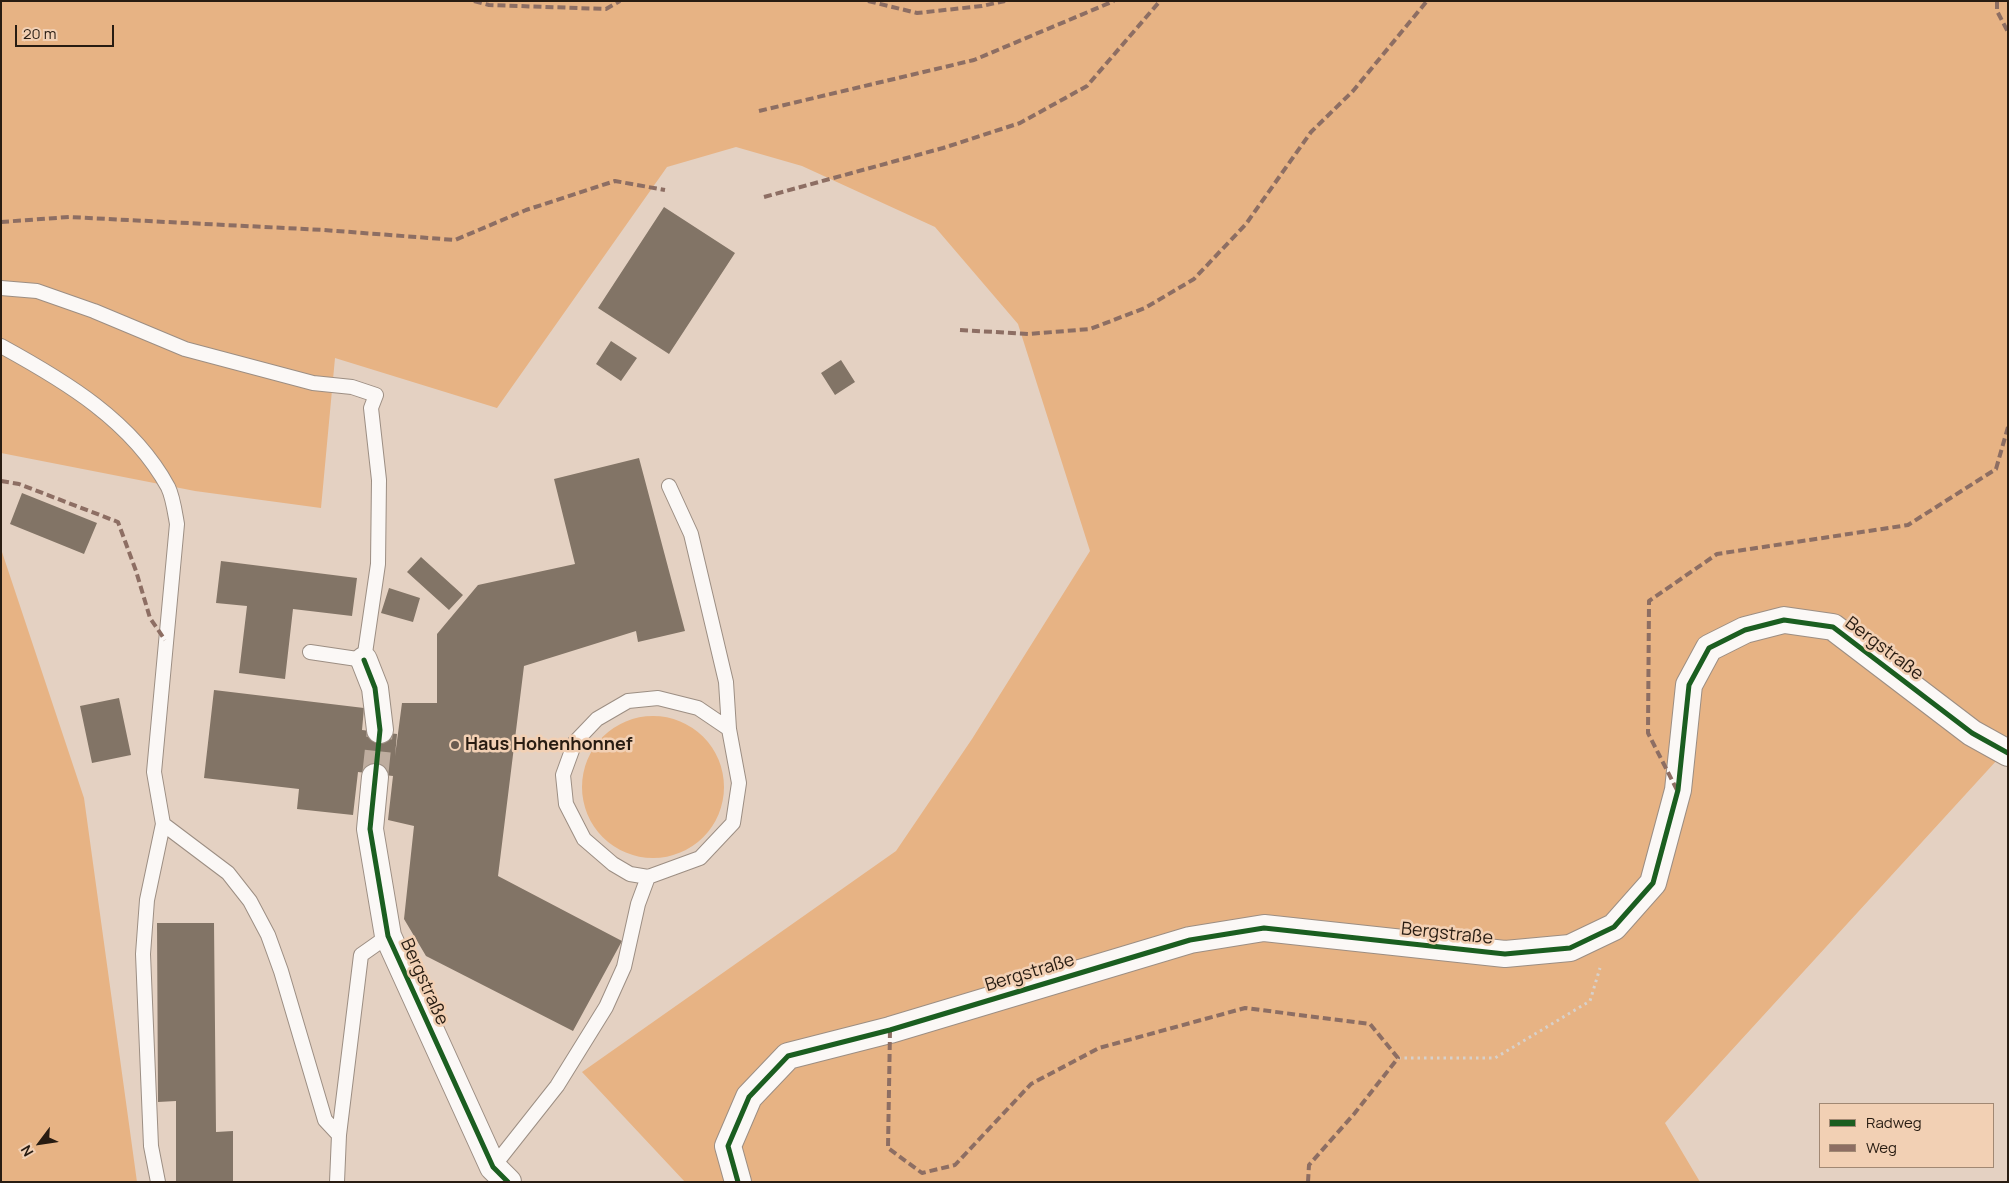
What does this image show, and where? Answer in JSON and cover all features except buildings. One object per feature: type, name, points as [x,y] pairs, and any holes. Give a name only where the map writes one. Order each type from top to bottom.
[{"type":"street","name":"Bergstraße","points":[[738,1182],[728,1146],[749,1097],[788,1056],[890,1030],[1190,940],[1264,928],[1505,954],[1570,948],[1614,926],[1653,884],[1678,790],[1689,685],[1709,648],[1745,630],[1784,620],[1833,627],[1972,733],[2008,753]]},
{"type":"street","points":[[364,660],[375,688],[380,730]]},
{"type":"street","name":"Bergstraße","points":[[375,777],[370,829],[388,936],[500,1175]]},
{"type":"lane","points":[[1,288],[37,291],[94,311],[201,354],[313,383],[352,387],[376,394],[371,408],[379,480],[378,564],[364,660],[310,652]]},
{"type":"lane","points":[[1,346],[56,376],[121,426],[169,488],[177,524],[154,772],[163,824],[147,900],[143,954],[151,1146],[158,1182]]},
{"type":"lane","points":[[669,486],[691,534],[726,682],[729,729],[739,783],[733,823],[700,858],[648,877],[630,874],[613,864],[584,839],[566,804],[563,775],[575,742],[597,719],[628,701],[658,698],[698,708],[729,729]]},
{"type":"lane","points":[[163,824],[228,874],[250,901],[268,935],[281,971],[325,1120],[339,1135]]},
{"type":"lane","points":[[500,1175],[606,1007],[624,966],[638,904],[648,877]]},
{"type":"lane","points":[[338,1182],[339,1135],[361,955],[388,936]]},
{"type":"path","points":[[1398,1058],[1495,1058],[1590,1001],[1614,926]]},
{"type":"shaded area","points":[[1,1],[2008,1],[2008,748],[1665,1123],[1700,1182],[685,1182],[582,1072],[896,851],[972,739],[1090,551],[1018,324],[935,227],[802,166],[736,147],[667,167],[497,408],[335,358],[321,508],[195,491],[1,453]]},
{"type":"shaded area","points":[[1,549],[84,798],[137,1182],[1,1182]]},
{"type":"shaded area","points":[[653,716],[667,717],[680,721],[704,736],[719,760],[723,773],[723,801],[719,814],[704,838],[680,853],[667,857],[653,858],[639,857],[626,853],[602,838],[587,814],[583,801],[582,787],[583,773],[587,760],[602,736],[626,721],[639,717]]},
{"type":"tunnel","points":[[375,777],[380,730]]},
{"type":"marked path","points":[[474,1],[489,5],[606,9],[620,1]]},
{"type":"marked path","points":[[868,1],[917,13],[982,6],[1005,1]]},
{"type":"marked path","points":[[759,111],[974,60],[1114,1]]},
{"type":"marked path","points":[[764,197],[943,148],[1020,123],[1087,86],[1160,1]]},
{"type":"marked path","points":[[960,330],[1029,334],[1090,329],[1145,308],[1194,279],[1246,224],[1311,132],[1353,91],[1427,1]]},
{"type":"marked path","points":[[1997,1],[1997,11],[2008,32]]},
{"type":"marked path","points":[[1,222],[69,217],[324,230],[455,240],[526,210],[615,181],[665,190]]},
{"type":"marked path","points":[[1677,790],[1648,733],[1649,601],[1717,554],[1908,525],[1996,469],[2008,427]]},
{"type":"marked path","points":[[1,481],[19,484],[118,522],[136,571],[150,618],[165,640]]},
{"type":"marked path","points":[[890,1030],[888,1148],[922,1173],[955,1165],[1031,1084],[1099,1048],[1245,1008],[1370,1024],[1398,1058],[1354,1114],[1309,1165],[1308,1182]]},
{"type":"cycle path","points":[[738,1182],[728,1146],[749,1097],[788,1056],[890,1030],[1190,940],[1264,928],[1505,954],[1570,948],[1614,927],[1653,883],[1678,790],[1689,685],[1709,648],[1745,630],[1784,620],[1833,627],[1972,733],[2008,753]]},
{"type":"cycle path","points":[[364,660],[375,688],[380,730],[370,829],[388,936],[493,1167],[508,1182]]},
{"type":"place","name":"Haus Hohenhonnef","points":[[455,745]]}]
